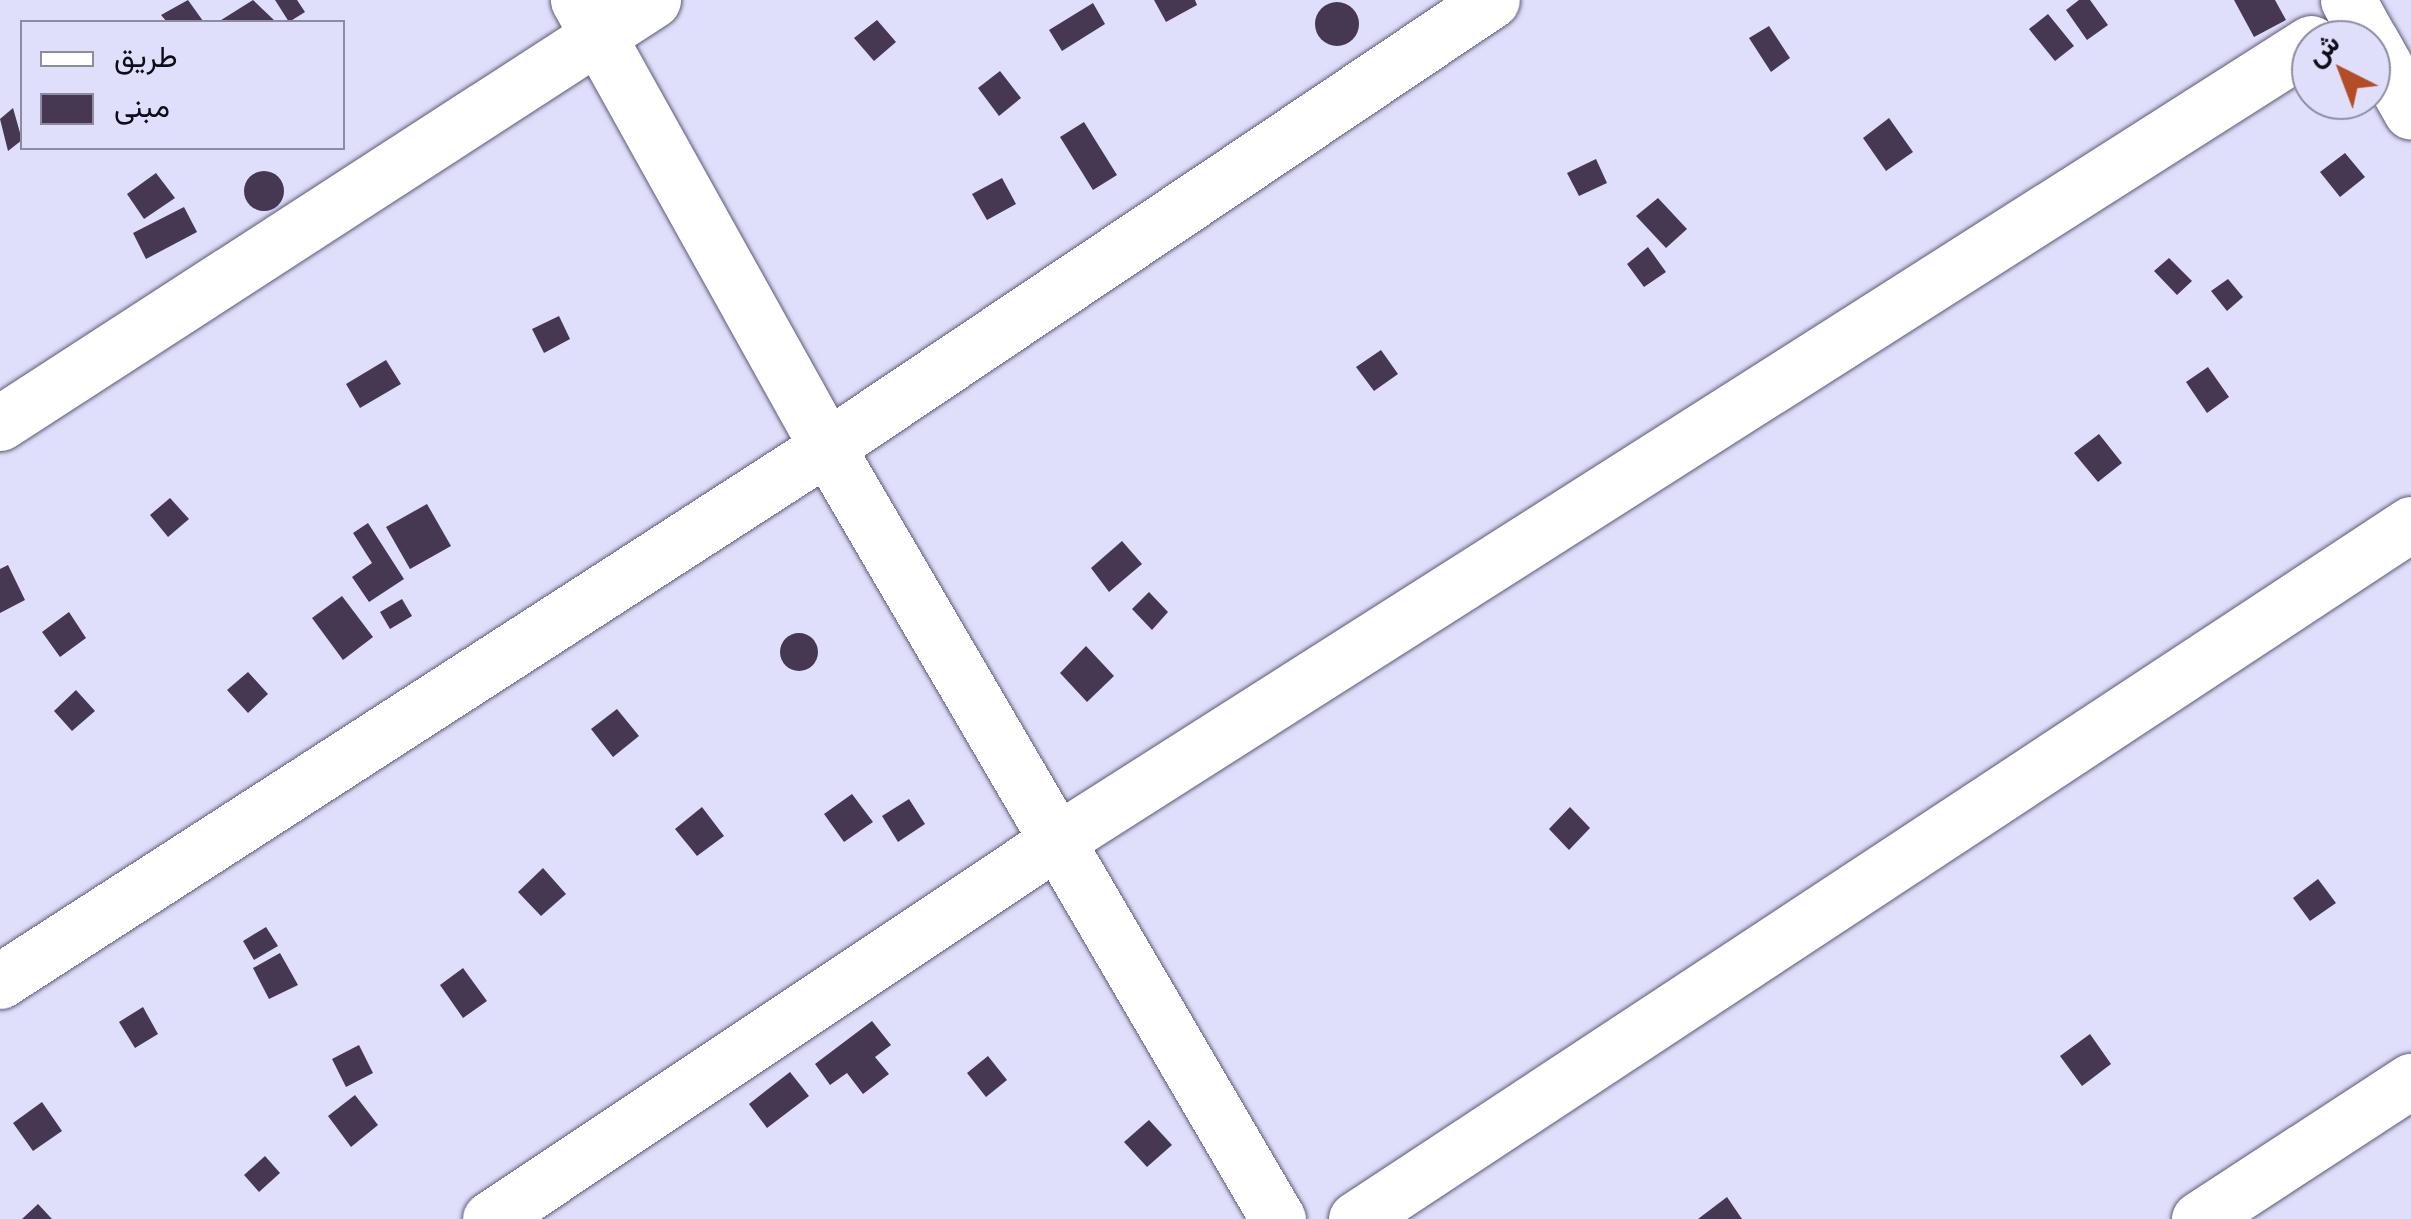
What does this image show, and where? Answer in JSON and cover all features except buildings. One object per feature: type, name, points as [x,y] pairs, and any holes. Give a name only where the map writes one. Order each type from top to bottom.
[{"type":"street","points":[[0,423],[588,18],[654,0]]},
{"type":"street","points":[[0,981],[827,447],[1492,0]]},
{"type":"street","points":[[588,18],[827,447],[1278,1219]]},
{"type":"street","points":[[490,1219],[1058,840],[2291,64]]},
{"type":"street","points":[[2391,87],[2411,112]]},
{"type":"street","points":[[1356,1219],[2411,524]]},
{"type":"street","points":[[2199,1219],[2411,1081]]}]
